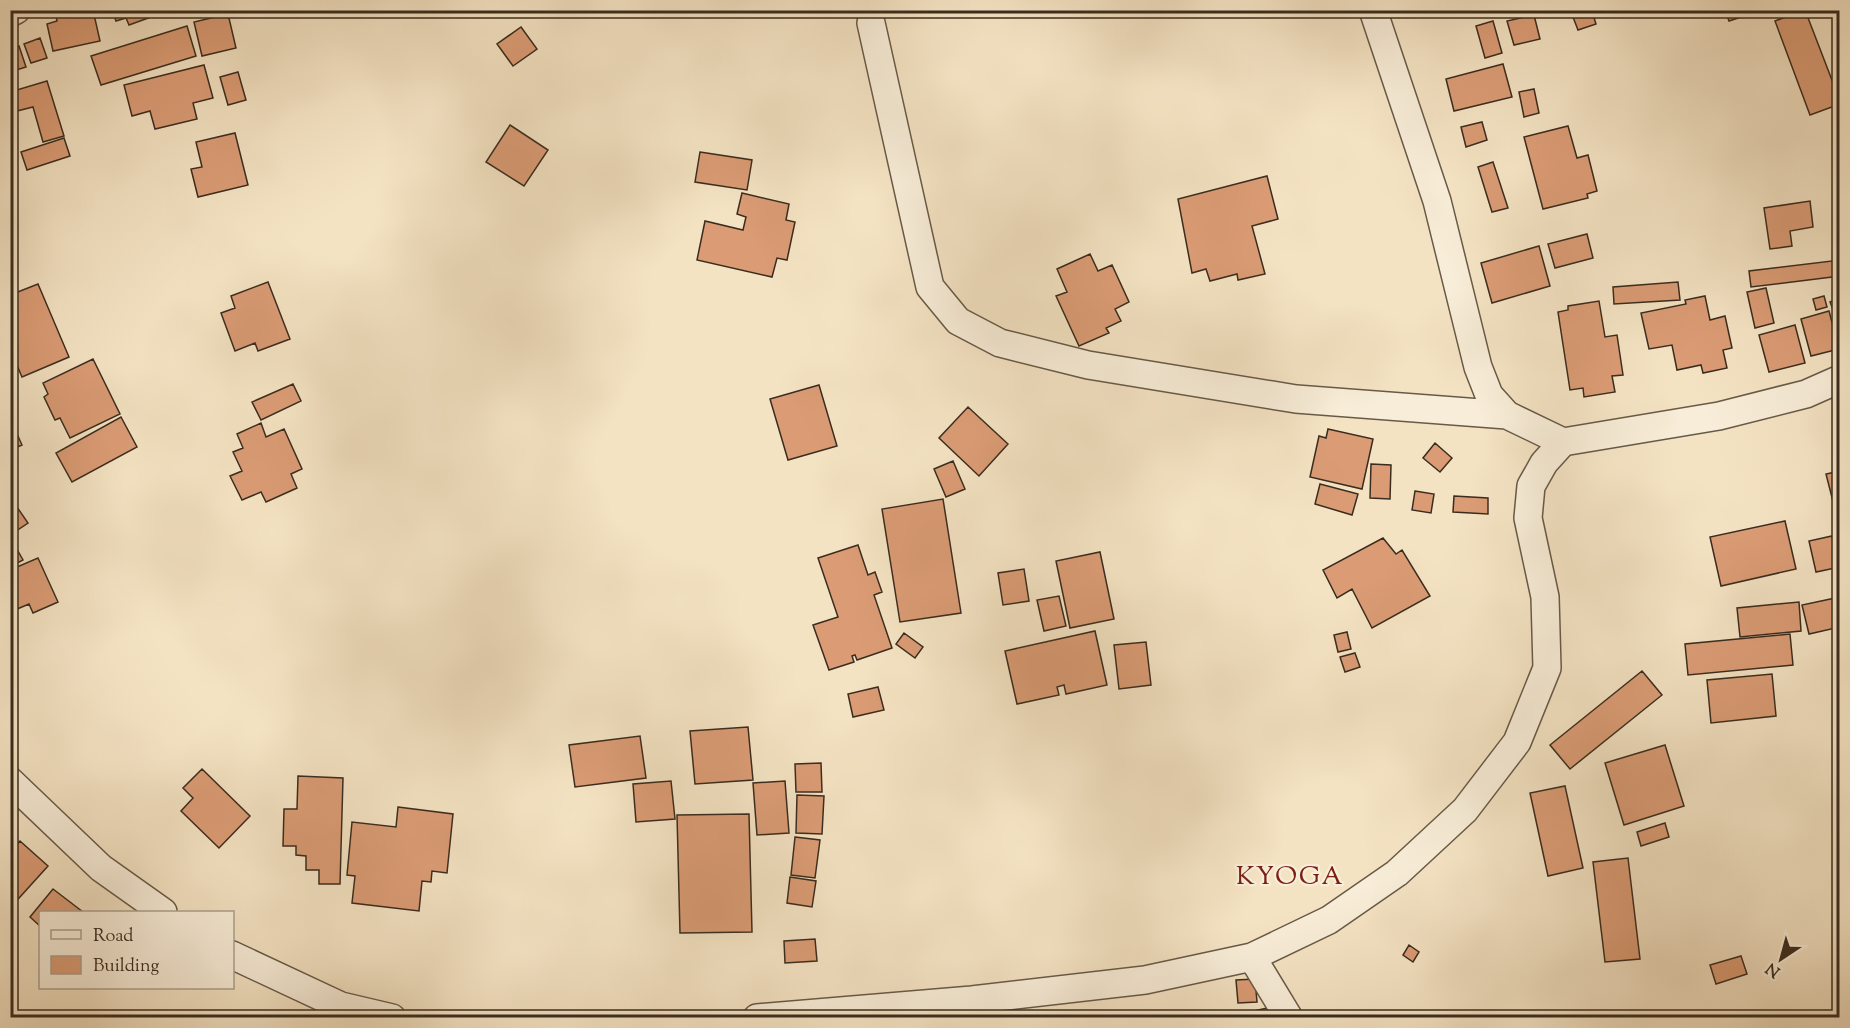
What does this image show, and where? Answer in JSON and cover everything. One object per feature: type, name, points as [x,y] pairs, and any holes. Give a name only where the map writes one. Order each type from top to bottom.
[{"type":"street","points":[[10,13],[16,10]]},
{"type":"street","points":[[1373,10],[1437,201],[1478,367],[1489,395],[1507,415]]},
{"type":"street","points":[[871,23],[930,287],[958,321],[1000,344],[1088,365],[1296,399],[1507,415],[1563,442],[1719,416],[1806,394],[1839,379]]},
{"type":"street","points":[[757,1017],[814,1015],[972,1000],[1145,980],[1252,957],[1329,920],[1397,873],[1465,810],[1517,742],[1547,668],[1545,597],[1528,518],[1530,486],[1544,463],[1563,442]]},
{"type":"street","points":[[10,781],[101,868],[162,911]]},
{"type":"street","points":[[234,956],[340,1012],[392,1017]]},
{"type":"street","points":[[1252,957],[1289,1017]]},
{"type":"building","points":[[55,10],[93,10],[100,41],[53,51],[47,24],[57,21]]},
{"type":"building","points":[[112,10],[161,10],[162,13],[129,25],[126,18],[116,21]]},
{"type":"building","points":[[1725,10],[1763,10],[1729,21]]},
{"type":"building","points":[[1805,10],[1840,101],[1840,104],[1810,115],[1775,21]]},
{"type":"building","points":[[1592,11],[1596,24],[1578,30],[1573,17]]},
{"type":"building","points":[[228,14],[236,48],[202,56],[194,22]]},
{"type":"building","points":[[1534,15],[1540,39],[1514,45],[1507,21]]},
{"type":"building","points":[[1493,21],[1502,53],[1485,58],[1476,26]]},
{"type":"building","points":[[187,26],[196,56],[101,85],[91,56]]},
{"type":"building","points":[[521,27],[537,49],[513,66],[497,44]]},
{"type":"building","points":[[40,38],[47,58],[31,63],[24,44]]},
{"type":"building","points":[[19,46],[26,67],[10,72],[10,49]]},
{"type":"building","points":[[1503,64],[1512,97],[1454,111],[1446,79]]},
{"type":"building","points":[[204,65],[213,98],[193,103],[197,119],[155,129],[150,111],[132,116],[124,85]]},
{"type":"building","points":[[238,72],[246,100],[228,105],[220,77]]},
{"type":"building","points":[[47,81],[64,136],[43,142],[33,107],[13,112],[10,92]]},
{"type":"building","points":[[1534,89],[1539,113],[1524,117],[1519,92]]},
{"type":"building","points":[[1482,122],[1487,140],[1466,147],[1461,127]]},
{"type":"building","points":[[510,125],[548,150],[524,186],[486,162]]},
{"type":"building","points":[[1568,126],[1577,158],[1588,155],[1597,191],[1587,194],[1588,198],[1543,209],[1524,137]]},
{"type":"building","points":[[235,133],[248,185],[198,197],[191,169],[202,167],[196,142]]},
{"type":"building","points":[[64,138],[70,156],[27,170],[21,152]]},
{"type":"building","points":[[700,152],[752,160],[747,190],[695,182]]},
{"type":"building","points":[[1493,162],[1508,208],[1492,212],[1478,167]]},
{"type":"building","points":[[1267,176],[1278,219],[1252,226],[1265,274],[1238,280],[1237,274],[1210,281],[1206,269],[1192,273],[1178,199]]},
{"type":"building","points":[[742,193],[789,204],[786,220],[795,222],[787,260],[777,258],[772,277],[697,260],[705,221],[743,230],[746,217],[737,214]]},
{"type":"building","points":[[1810,201],[1813,227],[1790,231],[1792,246],[1770,249],[1764,208]]},
{"type":"building","points":[[1587,234],[1593,258],[1555,268],[1548,244]]},
{"type":"building","points":[[1539,246],[1550,286],[1492,303],[1481,263]]},
{"type":"building","points":[[1090,254],[1098,271],[1112,265],[1129,302],[1115,309],[1121,321],[1106,328],[1109,333],[1079,346],[1056,296],[1067,292],[1057,269]]},
{"type":"building","points":[[1840,260],[1840,276],[1751,287],[1749,271]]},
{"type":"building","points":[[268,282],[290,339],[258,351],[255,343],[235,351],[221,313],[235,308],[231,296]]},
{"type":"building","points":[[1678,282],[1680,300],[1614,304],[1613,287]]},
{"type":"building","points":[[38,284],[69,357],[22,377],[13,356],[10,357],[10,295]]},
{"type":"building","points":[[1766,288],[1774,323],[1755,328],[1747,292]]},
{"type":"building","points":[[1705,296],[1710,320],[1725,316],[1732,348],[1723,350],[1727,368],[1703,373],[1701,365],[1677,370],[1672,345],[1649,349],[1641,313],[1686,304],[1685,300]]},
{"type":"building","points":[[1824,296],[1827,307],[1816,310],[1813,299]]},
{"type":"building","points":[[1840,298],[1840,327],[1830,302]]},
{"type":"building","points":[[1599,301],[1605,337],[1617,335],[1623,375],[1612,376],[1615,392],[1584,397],[1583,388],[1570,390],[1558,312],[1568,310],[1568,306]]},
{"type":"building","points":[[1829,311],[1839,349],[1811,356],[1801,319]]},
{"type":"building","points":[[1795,325],[1805,363],[1769,372],[1759,335]]},
{"type":"building","points":[[93,359],[120,414],[70,438],[60,418],[55,420],[44,397],[48,394],[43,383]]},
{"type":"building","points":[[293,384],[301,401],[261,420],[252,402]]},
{"type":"building","points":[[819,385],[837,446],[788,460],[770,399]]},
{"type":"building","points":[[968,407],[1008,444],[979,476],[939,438]]},
{"type":"building","points":[[121,417],[137,447],[72,482],[56,453]]},
{"type":"building","points":[[10,418],[22,445],[10,450]]},
{"type":"building","points":[[261,423],[266,437],[284,429],[302,469],[291,474],[297,488],[266,502],[261,492],[242,500],[230,476],[242,471],[233,452],[243,448],[237,434]]},
{"type":"building","points":[[1328,429],[1373,439],[1362,489],[1310,477],[1319,436],[1326,438]]},
{"type":"building","points":[[1435,443],[1452,458],[1440,472],[1423,458]]},
{"type":"building","points":[[953,461],[965,489],[946,497],[934,469]]},
{"type":"building","points":[[1371,464],[1391,465],[1390,499],[1370,498]]},
{"type":"building","points":[[1840,471],[1840,529],[1826,474]]},
{"type":"building","points":[[1320,484],[1358,494],[1352,515],[1315,504]]},
{"type":"building","points":[[1415,491],[1434,494],[1431,513],[1412,510]]},
{"type":"building","points":[[1454,496],[1488,498],[1488,514],[1453,512]]},
{"type":"building","points":[[10,497],[28,523],[10,535]]},
{"type":"building","points":[[943,499],[961,613],[900,622],[882,509]]},
{"type":"building","points":[[1785,521],[1796,569],[1721,586],[1710,537]]},
{"type":"building","points":[[1832,536],[1840,567],[1816,572],[1809,541]]},
{"type":"building","points":[[1383,538],[1396,554],[1402,550],[1430,596],[1372,628],[1352,589],[1337,598],[1323,570]]},
{"type":"building","points":[[14,544],[23,560],[10,567],[10,545]]},
{"type":"building","points":[[858,545],[868,575],[875,572],[882,592],[874,595],[892,648],[857,660],[855,655],[852,656],[854,662],[829,670],[813,625],[838,617],[818,558]]},
{"type":"building","points":[[1100,552],[1114,619],[1070,628],[1056,561]]},
{"type":"building","points":[[38,558],[58,602],[33,613],[29,604],[10,612],[10,570]]},
{"type":"building","points":[[1024,569],[1029,601],[1003,605],[998,573]]},
{"type":"building","points":[[1059,596],[1066,626],[1044,631],[1037,600]]},
{"type":"building","points":[[1840,597],[1840,627],[1809,634],[1802,605]]},
{"type":"building","points":[[1799,602],[1801,631],[1740,637],[1737,608]]},
{"type":"building","points":[[1095,631],[1107,685],[1066,694],[1064,685],[1057,687],[1059,695],[1017,704],[1005,651]]},
{"type":"building","points":[[1347,632],[1351,649],[1338,652],[1334,635]]},
{"type":"building","points":[[904,633],[923,647],[915,658],[896,644]]},
{"type":"building","points":[[1790,634],[1793,665],[1688,675],[1685,644]]},
{"type":"building","points":[[1146,642],[1151,685],[1119,689],[1114,645]]},
{"type":"building","points":[[1355,653],[1360,667],[1345,672],[1340,657]]},
{"type":"building","points":[[1642,671],[1662,695],[1570,769],[1550,745]]},
{"type":"building","points":[[1772,674],[1776,716],[1711,723],[1707,680]]},
{"type":"building","points":[[878,687],[884,710],[853,717],[848,694]]},
{"type":"building","points":[[748,727],[753,780],[695,784],[690,731]]},
{"type":"building","points":[[640,736],[646,778],[575,787],[569,745]]},
{"type":"building","points":[[1665,745],[1684,806],[1624,825],[1605,763]]},
{"type":"building","points":[[821,763],[822,792],[796,792],[795,764]]},
{"type":"building","points":[[202,769],[250,816],[219,848],[181,811],[193,798],[183,788]]},
{"type":"building","points":[[298,776],[343,778],[340,884],[319,884],[319,870],[306,870],[306,856],[296,855],[296,846],[283,846],[284,809],[297,809]]},
{"type":"building","points":[[671,781],[675,819],[636,822],[633,784]]},
{"type":"building","points":[[785,781],[789,833],[757,835],[753,783]]},
{"type":"building","points":[[1565,786],[1583,868],[1548,876],[1530,793]]},
{"type":"building","points":[[797,795],[824,796],[822,834],[796,833]]},
{"type":"building","points":[[398,807],[453,814],[447,873],[432,871],[431,882],[422,881],[419,911],[352,903],[355,876],[347,875],[352,822],[396,827]]},
{"type":"building","points":[[749,814],[752,932],[680,933],[677,815]]},
{"type":"building","points":[[1665,823],[1669,837],[1641,846],[1637,832]]},
{"type":"building","points":[[795,837],[820,840],[815,878],[791,875]]},
{"type":"building","points":[[20,841],[48,866],[10,908],[10,852]]},
{"type":"building","points":[[1628,858],[1640,959],[1605,962],[1593,862]]},
{"type":"building","points":[[790,877],[816,881],[812,907],[787,903]]},
{"type":"building","points":[[53,889],[82,911],[39,911],[39,925],[30,917]]},
{"type":"building","points":[[815,939],[817,961],[785,963],[784,941]]},
{"type":"building","points":[[1409,945],[1419,952],[1413,962],[1403,955]]},
{"type":"building","points":[[1741,956],[1747,974],[1716,984],[1710,965]]},
{"type":"building","points":[[1255,979],[1257,1002],[1238,1003],[1236,980]]},
{"type":"building","points":[[1277,1006],[1280,1018],[1221,1018]]},
{"type":"district","name":"KYOGA","points":[[1290,877]]}]
